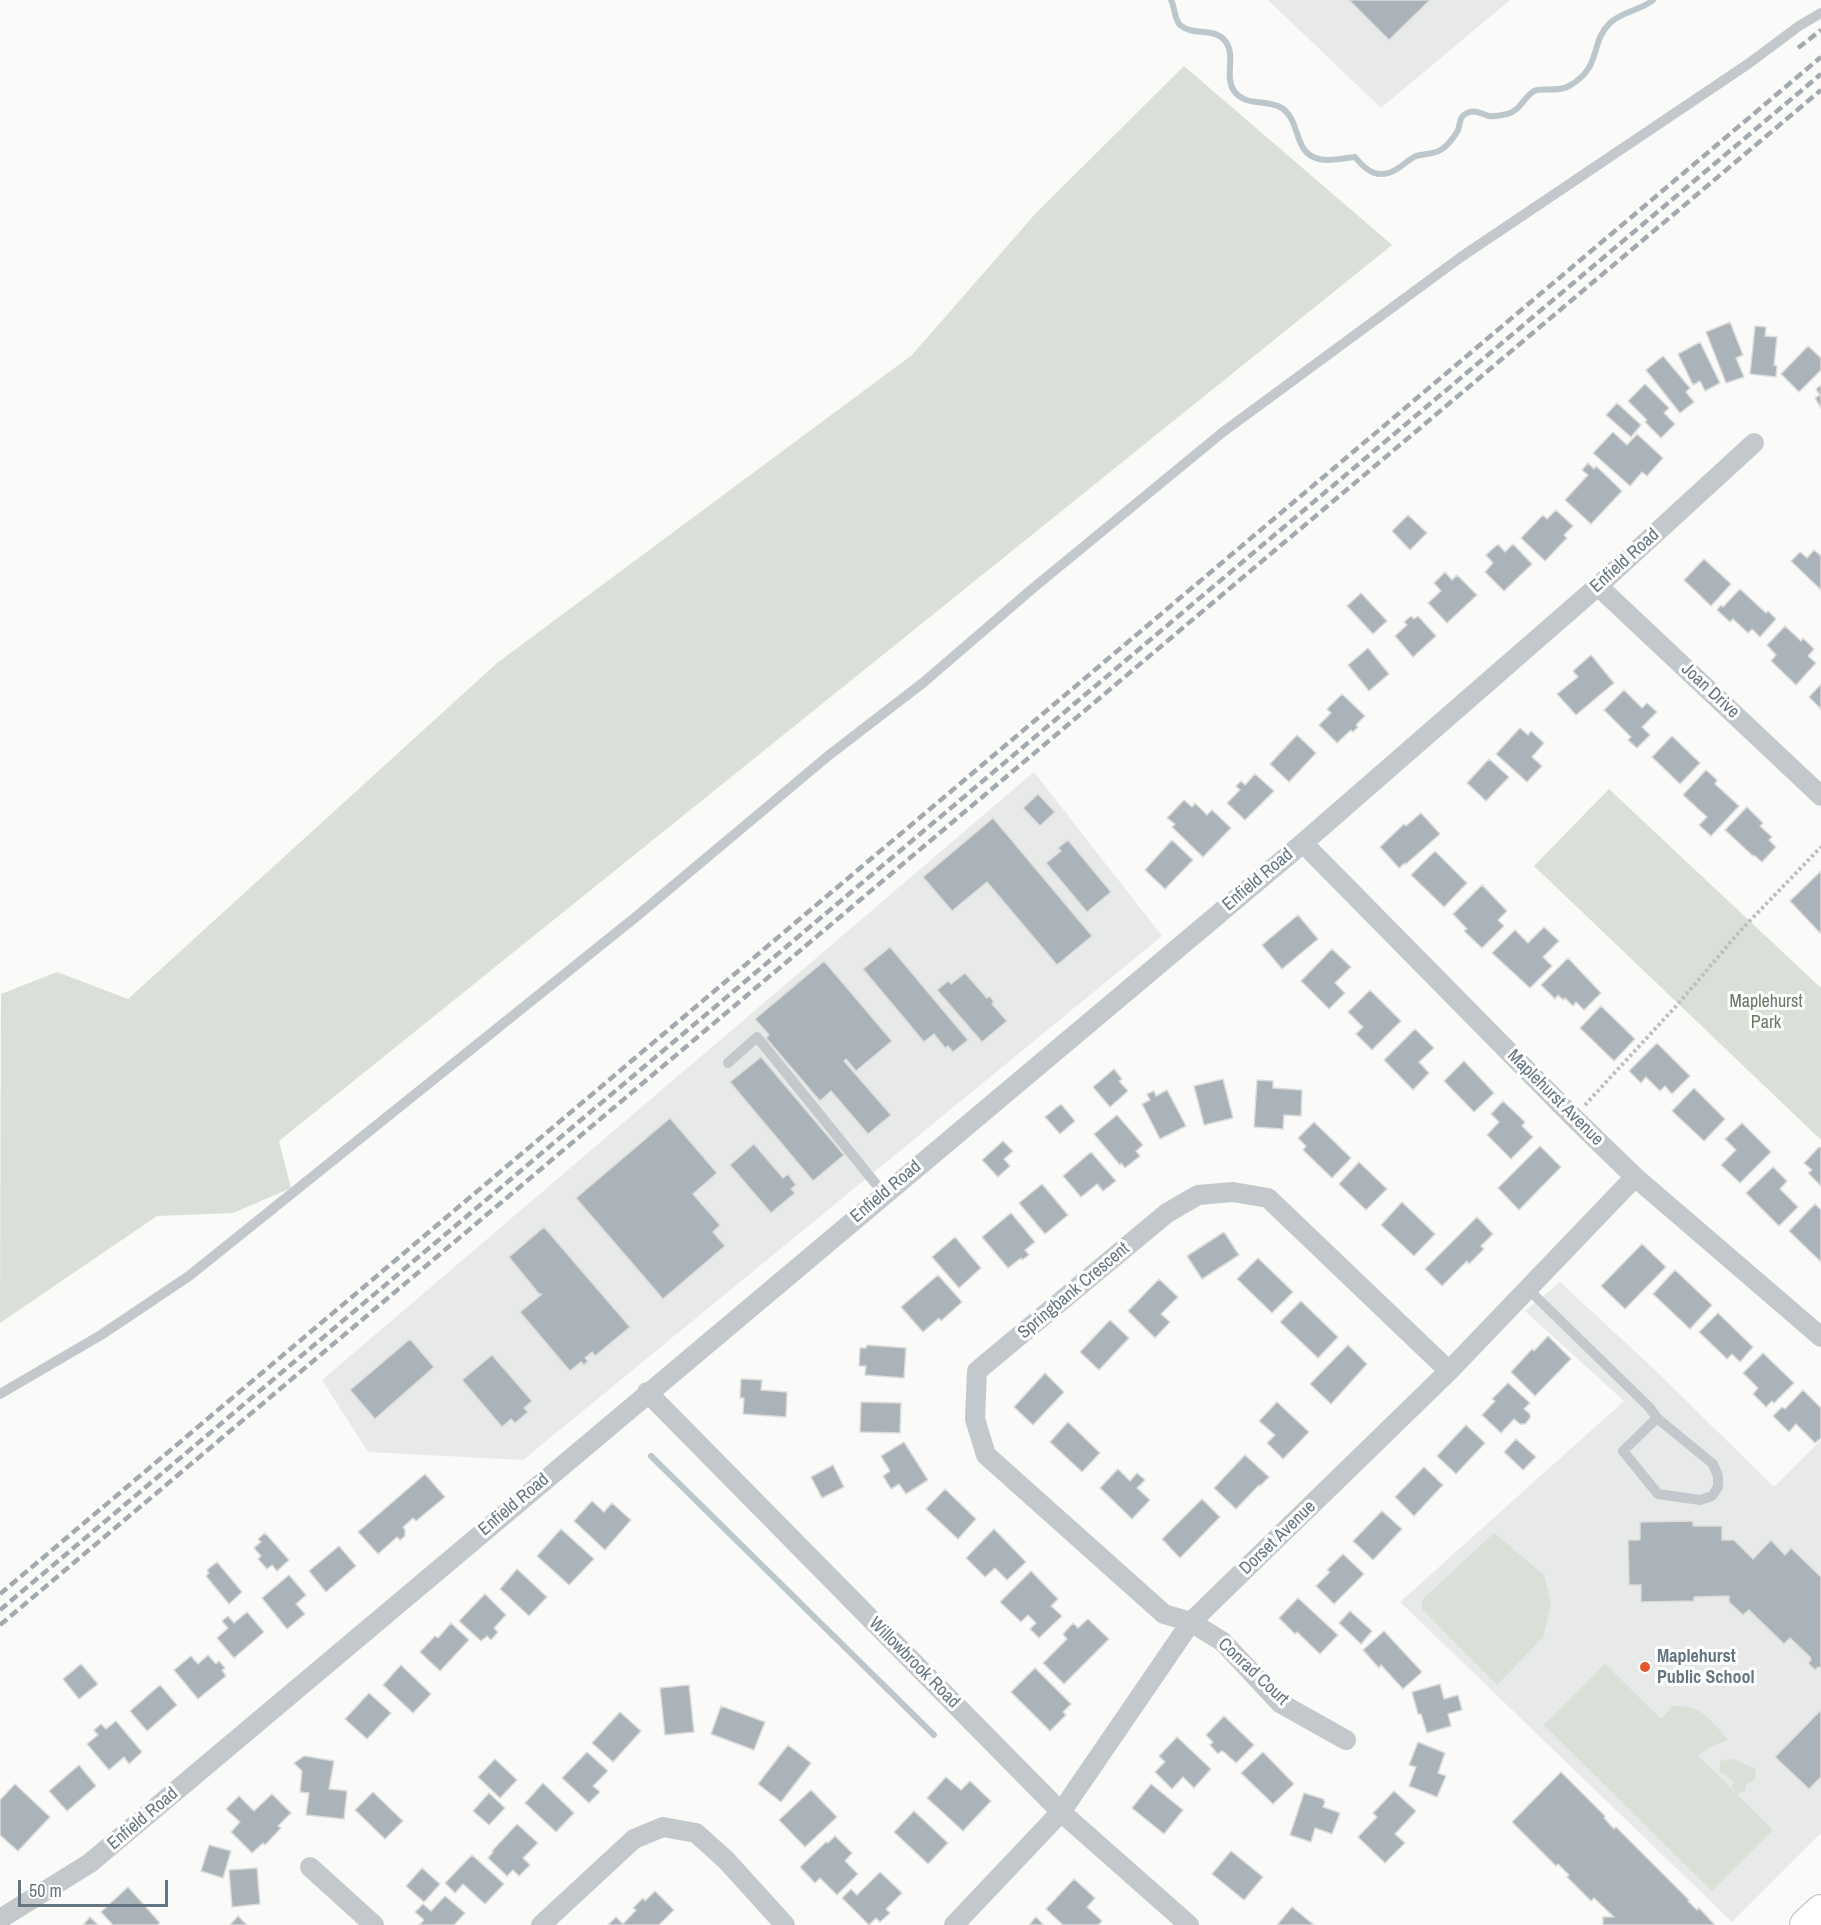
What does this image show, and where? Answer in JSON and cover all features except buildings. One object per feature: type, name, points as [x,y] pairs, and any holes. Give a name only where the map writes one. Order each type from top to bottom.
[{"type":"main road","points":[[1806,1925],[1821,1911]]},
{"type":"street","name":"Enfield Road","points":[[0,1919],[90,1863],[647,1392],[1303,843],[1598,586],[1754,443]]},
{"type":"street","name":"Joan Drive","points":[[1598,586],[1821,796]]},
{"type":"street","name":"Maplehurst Avenue","points":[[1303,843],[1635,1177],[1821,1337]]},
{"type":"street","name":"Dorset Avenue","points":[[954,1925],[1061,1812],[1191,1622],[1449,1371],[1635,1177]]},
{"type":"street","name":"Springbank Crescent","points":[[1191,1622],[1164,1614],[986,1455],[975,1419],[977,1371],[1167,1213],[1198,1195],[1233,1192],[1268,1198],[1449,1371]]},
{"type":"street","name":"Willowbrook Road","points":[[647,1392],[1061,1812],[1189,1925]]},
{"type":"street","name":"Conrad Court","points":[[1191,1622],[1223,1642],[1280,1702],[1346,1740]]},
{"type":"street","points":[[541,1925],[634,1839],[663,1827],[696,1833],[726,1860],[785,1925]]},
{"type":"street","points":[[310,1867],[374,1925]]},
{"type":"lane","points":[[0,1394],[101,1335],[198,1269],[638,916],[828,756],[924,681],[1223,432],[1461,257],[1748,64],[1798,26],[1821,13]]},
{"type":"lane","points":[[728,1063],[758,1037],[884,1194]]},
{"type":"lane","points":[[1528,1289],[1657,1418],[1713,1464],[1718,1476],[1718,1487],[1712,1496],[1700,1500],[1658,1494],[1623,1451],[1657,1418]]},
{"type":"path","points":[[1574,1118],[1678,1004],[1741,930],[1821,847]]},
{"type":"shaded area","points":[[1268,0],[1510,0],[1381,108]]},
{"type":"shaded area","points":[[1034,772],[1162,936],[523,1460],[368,1452],[322,1380]]},
{"type":"shaded area","name":"Maplehurst Public School","points":[[1560,1282],[1655,1370],[1774,1487],[1821,1440],[1821,1833],[1732,1922],[1400,1602],[1624,1401],[1525,1311]]},
{"type":"green space","points":[[1184,66],[1392,245],[279,1141],[291,1188],[233,1213],[157,1216],[0,1323],[1,994],[57,972],[128,999],[497,663],[912,355],[1036,213]]},
{"type":"green space","name":"Maplehurst Park","points":[[1609,789],[1821,988],[1821,1140],[1534,866]]},
{"type":"green space","points":[[1494,1533],[1544,1575],[1551,1604],[1543,1637],[1497,1685],[1422,1609],[1422,1600]]},
{"type":"green space","points":[[1605,1664],[1661,1719],[1673,1706],[1683,1706],[1699,1711],[1711,1720],[1728,1740],[1712,1746],[1698,1756],[1736,1793],[1732,1787],[1734,1782],[1720,1772],[1720,1761],[1733,1759],[1756,1769],[1755,1779],[1746,1784],[1746,1790],[1737,1794],[1773,1830],[1712,1891],[1544,1725]]},
{"type":"waterway","points":[[1171,0],[1180,25],[1186,29],[1216,34],[1226,42],[1230,54],[1230,79],[1234,91],[1244,99],[1274,105],[1287,112],[1301,143],[1310,156],[1328,160],[1355,157],[1364,167],[1379,174],[1391,172],[1416,156],[1442,149],[1456,134],[1461,119],[1467,113],[1476,112],[1491,116],[1507,114],[1515,110],[1534,91],[1569,86],[1587,71],[1600,39],[1610,23],[1653,0]]},
{"type":"waterway","points":[[651,1456],[934,1735]]},
{"type":"railway","points":[[1798,48],[1821,30]]},
{"type":"railway","points":[[0,1594],[1821,57]]},
{"type":"railway","points":[[0,1610],[1821,74]]},
{"type":"railway","points":[[0,1625],[1821,90]]},
{"type":"place","name":"Maplehurst Public School","points":[[1645,1667]]}]
